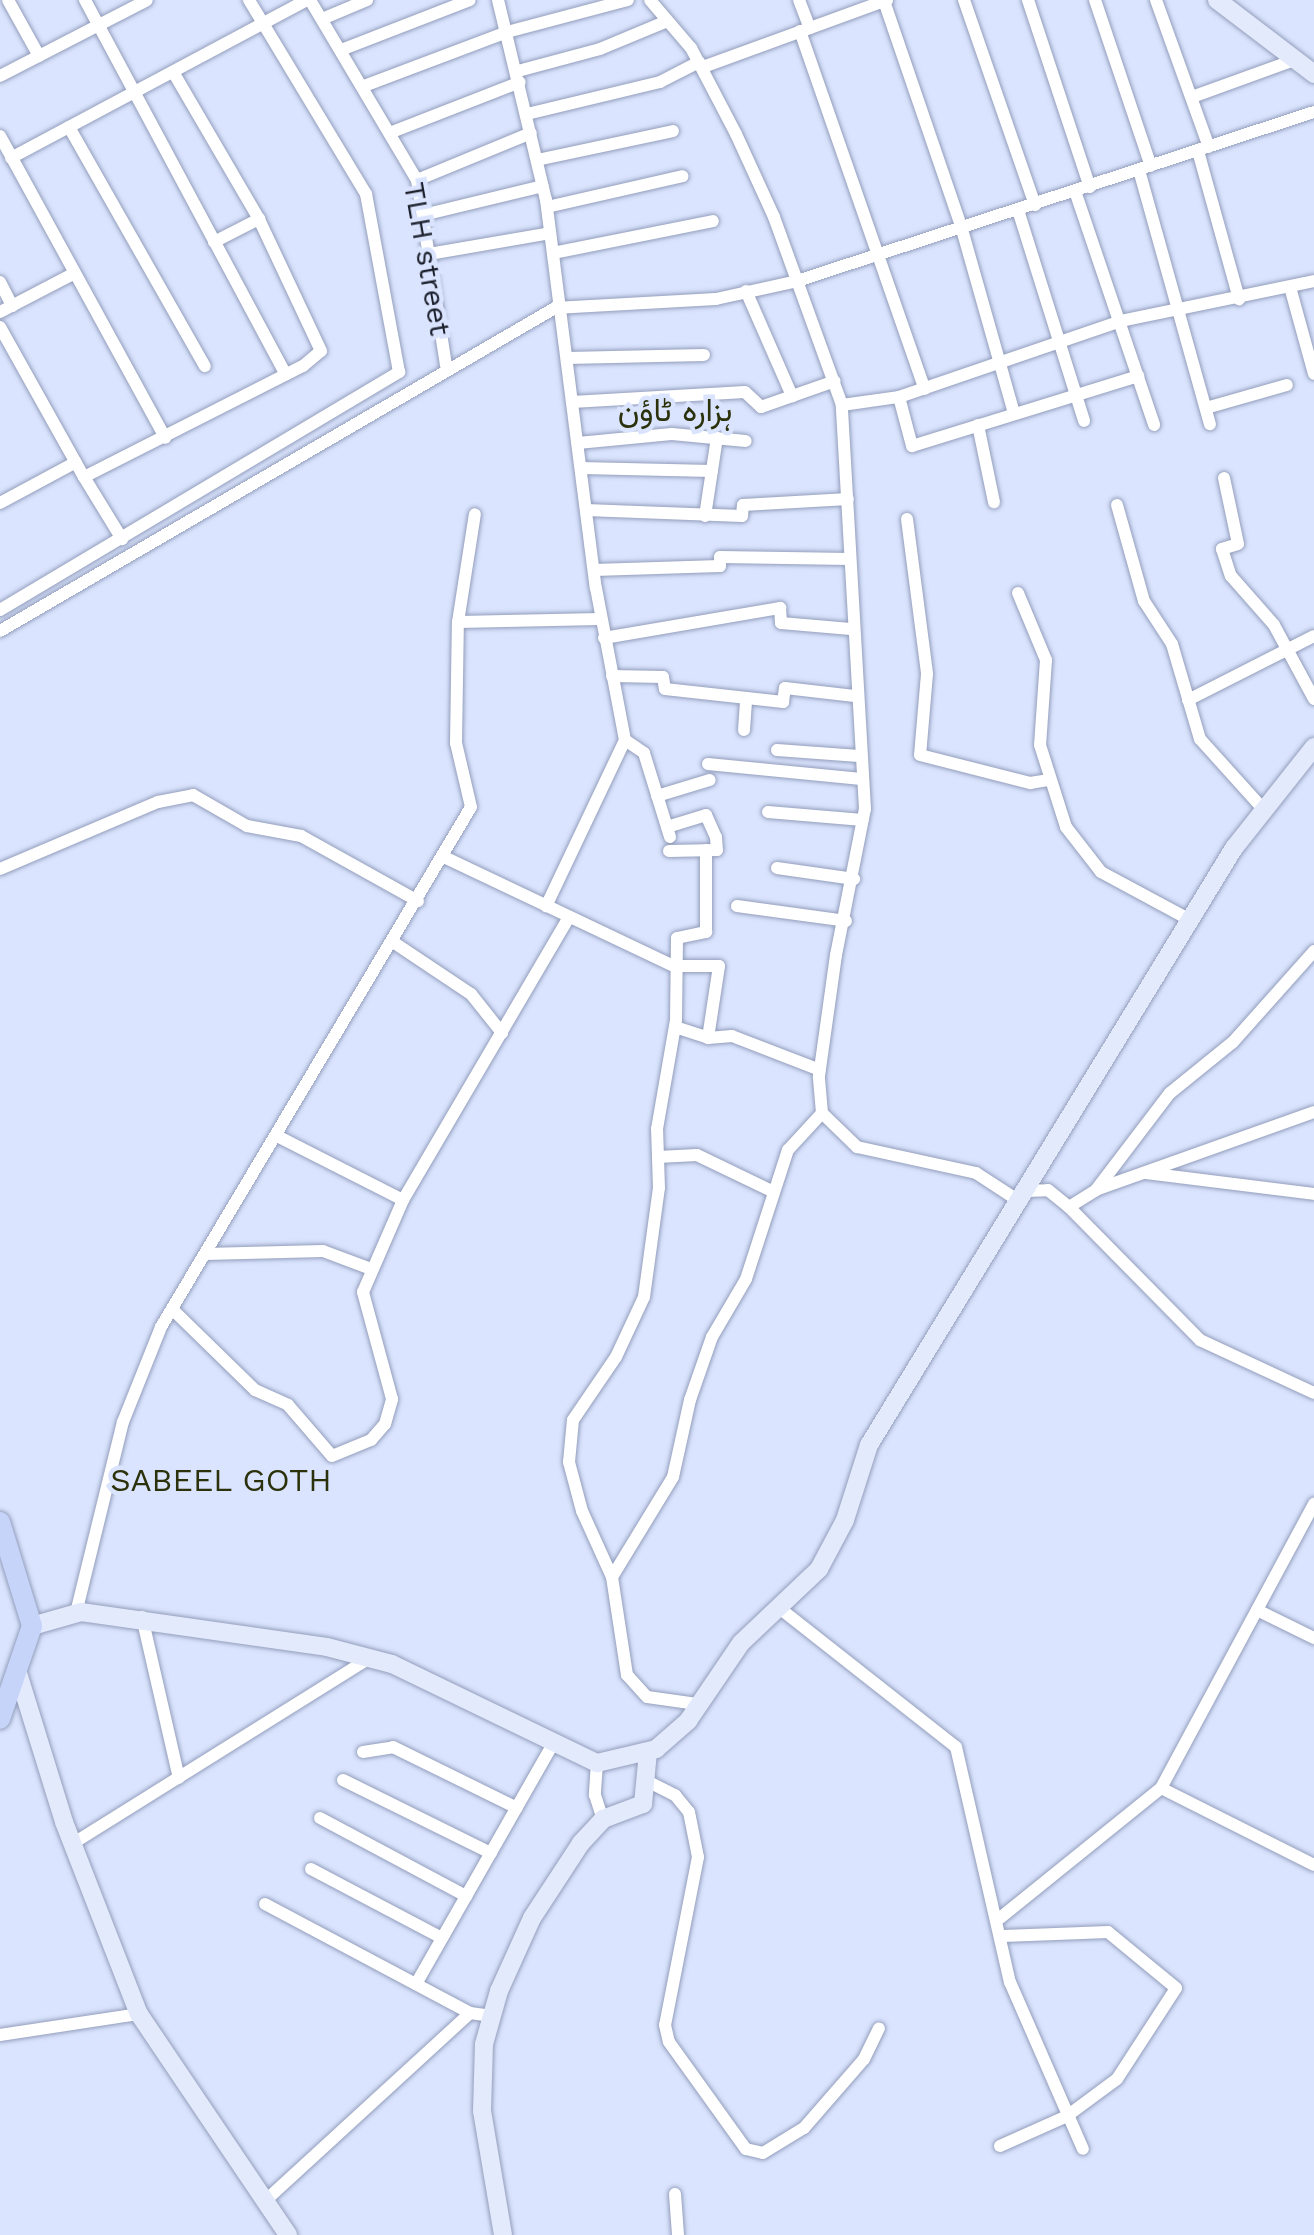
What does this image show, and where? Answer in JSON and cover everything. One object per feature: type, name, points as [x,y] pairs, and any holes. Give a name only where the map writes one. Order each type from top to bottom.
[{"type":"main road","points":[[0,1522],[32,1626],[8,1668],[0,1719]]},
{"type":"street","points":[[8,0],[38,56]]},
{"type":"street","points":[[86,0],[286,375]]},
{"type":"street","points":[[0,76],[147,0]]},
{"type":"street","points":[[0,610],[399,372],[366,194],[249,0]]},
{"type":"street","points":[[11,158],[308,0]]},
{"type":"street","name":"TLH street","points":[[308,0],[418,180],[446,366]]},
{"type":"street","points":[[322,19],[367,0]]},
{"type":"street","points":[[342,50],[470,0]]},
{"type":"street","points":[[498,0],[547,207],[600,619],[625,740],[546,906]]},
{"type":"street","points":[[364,86],[507,32],[628,0]]},
{"type":"street","points":[[650,0],[701,64],[798,280],[842,405],[863,820],[820,1070],[822,1112],[856,1147],[976,1174],[1022,1196],[1048,1190],[1200,1340],[1314,1393]]},
{"type":"street","points":[[799,0],[805,29],[925,389]]},
{"type":"street","points":[[964,0],[1035,205]]},
{"type":"street","points":[[1028,0],[1090,186]]},
{"type":"street","points":[[1094,0],[1145,168],[1210,424]]},
{"type":"street","points":[[1156,0],[1192,97],[1238,299]]},
{"type":"street","points":[[1217,0],[1314,74]]},
{"type":"street","points":[[527,114],[660,82],[701,64],[886,1],[960,226],[1014,413]]},
{"type":"street","points":[[392,132],[519,77],[600,50],[665,22]]},
{"type":"street","points":[[1192,97],[1297,59]]},
{"type":"street","points":[[84,477],[286,375],[314,358],[319,338],[259,219],[173,72]]},
{"type":"street","points":[[0,631],[446,366],[560,307],[746,291],[798,280],[1314,112]]},
{"type":"street","points":[[69,127],[205,366]]},
{"type":"street","points":[[537,160],[672,131]]},
{"type":"street","points":[[418,180],[531,133]]},
{"type":"street","points":[[0,136],[166,438]]},
{"type":"street","points":[[547,207],[683,176]]},
{"type":"street","points":[[423,214],[543,186]]},
{"type":"street","points":[[1075,192],[1154,425]]},
{"type":"street","points":[[1018,210],[1084,420]]},
{"type":"street","points":[[214,242],[259,219]]},
{"type":"street","points":[[553,253],[713,221]]},
{"type":"street","points":[[429,254],[550,233]]},
{"type":"street","points":[[0,282],[6,309],[73,274]]},
{"type":"street","points":[[842,405],[899,397],[1121,321],[1314,281]]},
{"type":"street","points":[[1290,287],[1314,374]]},
{"type":"street","points":[[746,291],[792,396]]},
{"type":"street","points":[[0,328],[122,539]]},
{"type":"street","points":[[567,358],[704,355]]},
{"type":"street","points":[[899,397],[912,446],[1138,376]]},
{"type":"street","points":[[572,402],[745,392],[761,407],[835,381]]},
{"type":"street","points":[[1206,408],[1288,385]]},
{"type":"street","points":[[978,425],[994,502]]},
{"type":"street","points":[[578,443],[672,434],[746,441]]},
{"type":"street","points":[[705,516],[716,438]]},
{"type":"street","points":[[0,503],[76,462]]},
{"type":"street","points":[[581,468],[712,472]]},
{"type":"street","points":[[1224,478],[1238,544],[1222,550],[1231,576],[1274,625],[1284,652],[1314,698]]},
{"type":"street","points":[[586,510],[742,516],[742,505],[848,499]]},
{"type":"street","points":[[1117,505],[1144,601],[1168,634],[1207,750],[1264,810]]},
{"type":"street","points":[[76,1613],[123,1422],[172,1308],[471,807],[456,743],[458,622],[476,514]]},
{"type":"street","points":[[907,518],[927,674],[920,755],[1030,783],[1048,780]]},
{"type":"street","points":[[594,570],[720,566],[720,557],[850,559]]},
{"type":"street","points":[[1018,593],[1046,660],[1040,745],[1048,780],[1066,826],[1090,862],[1190,920]]},
{"type":"street","points":[[604,638],[780,608],[781,623],[851,629]]},
{"type":"street","points":[[458,622],[600,619]]},
{"type":"street","points":[[1188,700],[1314,636]]},
{"type":"street","points":[[612,676],[663,677],[665,689],[783,702],[785,688],[855,696]]},
{"type":"street","points":[[744,730],[746,698]]},
{"type":"street","points":[[625,740],[644,753],[669,838]]},
{"type":"street","points":[[32,1626],[76,1613],[142,1617],[370,1658],[596,1763],[648,1752],[688,1721],[741,1643],[819,1569],[845,1520],[869,1445],[1190,920],[1264,810],[1314,747]]},
{"type":"street","points":[[777,750],[859,756]]},
{"type":"street","points":[[708,764],[861,779]]},
{"type":"street","points":[[658,796],[710,780]]},
{"type":"street","points":[[0,869],[158,802],[193,794],[247,826],[300,836],[418,901]]},
{"type":"street","points":[[768,812],[863,820]]},
{"type":"street","points":[[706,815],[716,850],[706,850],[669,838],[706,815]]},
{"type":"street","points":[[698,1704],[647,1697],[628,1676],[625,1626],[612,1577],[572,1485],[572,1420],[616,1358],[644,1297],[674,1027],[677,938],[706,932],[706,850]]},
{"type":"street","points":[[444,857],[674,966],[719,966],[708,1038]]},
{"type":"street","points":[[777,868],[854,879]]},
{"type":"street","points":[[737,906],[846,921]]},
{"type":"street","points":[[172,1308],[255,1390],[288,1406],[332,1456],[349,1453],[385,1424],[392,1399],[363,1292],[404,1200],[570,916]]},
{"type":"street","points":[[393,942],[471,994],[502,1033]]},
{"type":"street","points":[[1096,1190],[1170,1094],[1233,1042],[1314,950]]},
{"type":"street","points":[[674,1027],[708,1038],[732,1036],[820,1070]]},
{"type":"street","points":[[612,1577],[673,1477],[695,1384],[712,1337],[746,1278],[788,1150],[822,1112]]},
{"type":"street","points":[[1069,1207],[1096,1190],[1314,1112]]},
{"type":"street","points":[[277,1136],[404,1200]]},
{"type":"street","points":[[658,1157],[697,1155],[774,1192]]},
{"type":"street","points":[[1144,1173],[1314,1194]]},
{"type":"street","points":[[206,1254],[323,1251],[372,1269]]},
{"type":"street","points":[[1000,1918],[1161,1788],[1314,1504]]},
{"type":"street","points":[[778,1607],[956,1747],[1000,1918],[1010,1982],[1083,2149]]},
{"type":"street","points":[[1257,1610],[1314,1638]]},
{"type":"street","points":[[142,1617],[179,1778]]},
{"type":"street","points":[[72,1844],[370,1658]]},
{"type":"street","points":[[8,1668],[139,2014],[288,2235]]},
{"type":"street","points":[[416,1984],[553,1744]]},
{"type":"street","points":[[363,1752],[392,1747],[517,1808]]},
{"type":"street","points":[[503,2235],[482,2111],[484,2044],[492,2016],[532,1918],[604,1819],[643,1804],[648,1752]]},
{"type":"street","points":[[596,1763],[595,1795],[604,1819]]},
{"type":"street","points":[[343,1780],[491,1853]]},
{"type":"street","points":[[645,1780],[675,1795],[688,1812],[698,1857],[665,2025],[668,2042],[746,2149],[763,2153],[804,2128],[864,2060],[878,2028]]},
{"type":"street","points":[[1161,1788],[1314,1865]]},
{"type":"street","points":[[320,1818],[466,1896]]},
{"type":"street","points":[[311,1869],[442,1938]]},
{"type":"street","points":[[265,1904],[470,2013],[492,2016]]},
{"type":"street","points":[[1000,2146],[1067,2116],[1117,2079],[1176,1988],[1108,1932],[1003,1936]]},
{"type":"street","points":[[266,2200],[470,2013]]},
{"type":"street","points":[[0,2036],[139,2014]]},
{"type":"street","points":[[675,2194],[678,2235]]},
{"type":"district","name":"ہزارہ ٹاؤن","points":[[675,410]]},
{"type":"district","name":"SABEEL GOTH","points":[[221,1480]]}]
